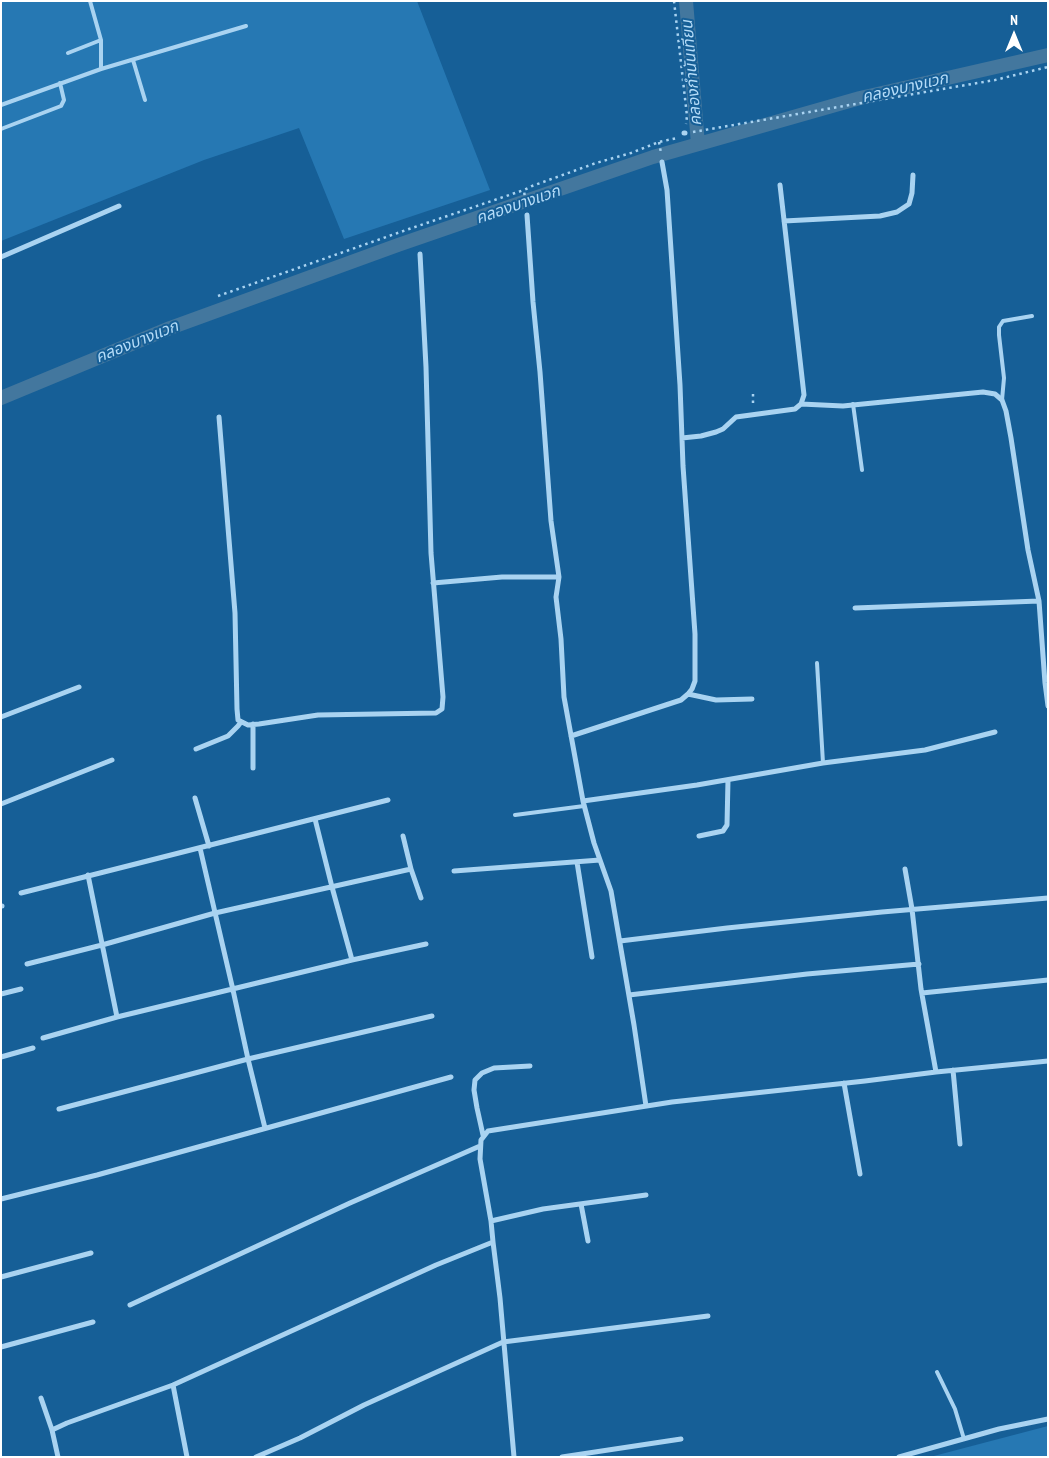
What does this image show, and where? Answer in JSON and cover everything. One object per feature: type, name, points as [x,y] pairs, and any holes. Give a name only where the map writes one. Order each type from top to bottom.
[{"type":"street","points":[[571,736],[681,700],[692,689],[695,681],[695,634],[667,190],[662,162]]},
{"type":"street","points":[[784,222],[880,216],[896,212],[909,204],[913,175]]},
{"type":"street","points":[[780,185],[804,395],[801,404]]},
{"type":"street","points":[[1,257],[119,206]]},
{"type":"street","points":[[527,215],[551,520],[559,577],[556,597],[561,639],[564,697],[583,803],[611,891],[646,1106]]},
{"type":"street","points":[[219,417],[235,613],[236,709],[238,720],[248,725],[318,714],[436,713],[442,709],[443,697],[430,544],[426,368],[420,254]]},
{"type":"street","points":[[682,438],[716,432],[723,429],[736,417],[794,408],[801,404],[843,406],[983,392],[995,394],[1002,400],[1006,411],[1028,550],[1039,601],[1048,706]]},
{"type":"street","points":[[433,583],[502,577],[559,577]]},
{"type":"street","points":[[855,608],[1039,601]]},
{"type":"street","points":[[1,717],[79,687]]},
{"type":"street","points":[[688,694],[716,700],[752,699]]},
{"type":"street","points":[[196,748],[228,736],[241,722]]},
{"type":"street","points":[[253,724],[253,768]]},
{"type":"street","points":[[583,803],[823,763],[925,750],[994,732]]},
{"type":"street","points":[[1,804],[112,760]]},
{"type":"street","points":[[699,836],[723,831],[727,825],[728,780]]},
{"type":"street","points":[[195,798],[208,846]]},
{"type":"street","points":[[21,893],[388,800]]},
{"type":"street","points":[[315,819],[352,960]]},
{"type":"street","points":[[404,836],[411,869],[421,898]]},
{"type":"street","points":[[200,848],[265,1128]]},
{"type":"street","points":[[454,871],[600,860]]},
{"type":"street","points":[[577,862],[592,957]]},
{"type":"street","points":[[27,964],[215,913],[411,869]]},
{"type":"street","points":[[905,869],[912,909],[922,993],[936,1072]]},
{"type":"street","points":[[88,875],[117,1017]]},
{"type":"street","points":[[620,941],[912,909],[1048,898]]},
{"type":"street","points":[[43,1038],[117,1017],[426,944]]},
{"type":"street","points":[[629,995],[807,974],[918,964]]},
{"type":"street","points":[[922,993],[1048,980]]},
{"type":"street","points":[[1,994],[21,989]]},
{"type":"street","points":[[59,1109],[248,1059],[432,1016]]},
{"type":"street","points":[[1,1056],[33,1048]]},
{"type":"street","points":[[514,1457],[500,1298],[491,1221],[480,1159],[480,1146],[483,1136],[488,1131],[510,1126],[672,1102],[1048,1061]]},
{"type":"street","points":[[483,1136],[474,1090],[475,1080],[494,1068],[530,1066]]},
{"type":"street","points":[[953,1070],[960,1144]]},
{"type":"street","points":[[1,1199],[97,1175],[451,1077]]},
{"type":"street","points":[[844,1083],[860,1174]]},
{"type":"street","points":[[130,1305],[350,1203],[480,1146]]},
{"type":"street","points":[[491,1221],[543,1209],[646,1195]]},
{"type":"street","points":[[581,1204],[588,1241]]},
{"type":"street","points":[[52,1430],[173,1385],[436,1265],[492,1242]]},
{"type":"street","points":[[1,1277],[91,1253]]},
{"type":"street","points":[[256,1457],[300,1438],[364,1405],[496,1347],[503,1342],[708,1316]]},
{"type":"street","points":[[1,1347],[93,1322]]},
{"type":"street","points":[[173,1385],[187,1457]]},
{"type":"street","points":[[41,1398],[52,1430],[58,1457]]},
{"type":"street","points":[[899,1457],[999,1429],[1048,1419]]},
{"type":"street","points":[[562,1457],[681,1439]]},
{"type":"lane","points":[[90,1],[101,40],[102,69]]},
{"type":"lane","points":[[1,105],[102,69],[246,26]]},
{"type":"lane","points":[[68,53],[101,40]]},
{"type":"lane","points":[[132,60],[145,100]]},
{"type":"lane","points":[[1,129],[61,106],[64,100],[60,83]]},
{"type":"lane","points":[[1002,400],[1004,378],[999,327],[1003,321],[1032,316]]},
{"type":"lane","points":[[853,404],[862,470]]},
{"type":"lane","points":[[816,663],[823,763]]},
{"type":"lane","points":[[515,816],[583,803]]},
{"type":"lane","points":[[937,1372],[955,1409],[964,1439]]},
{"type":"path","points":[[674,1],[687,116],[685,133]]},
{"type":"path","points":[[218,296],[524,190],[596,163],[659,142],[675,139],[685,133],[994,80],[1048,67]]},
{"type":"path","points":[[659,142],[661,148]]},
{"type":"path","points":[[524,190],[525,196]]},
{"type":"shaded area","points":[[1,1],[417,1],[490,190],[344,239],[299,128],[204,160],[1,241]]},
{"type":"shaded area","points":[[1048,1426],[1048,1457],[930,1457]]},
{"type":"waterway","name":"คลองกำนันเทียน","points":[[686,1],[698,144]]},
{"type":"waterway","name":"คลองบางแวก","points":[[1,398],[170,328],[398,245],[653,157],[860,98],[1048,55]]}]
